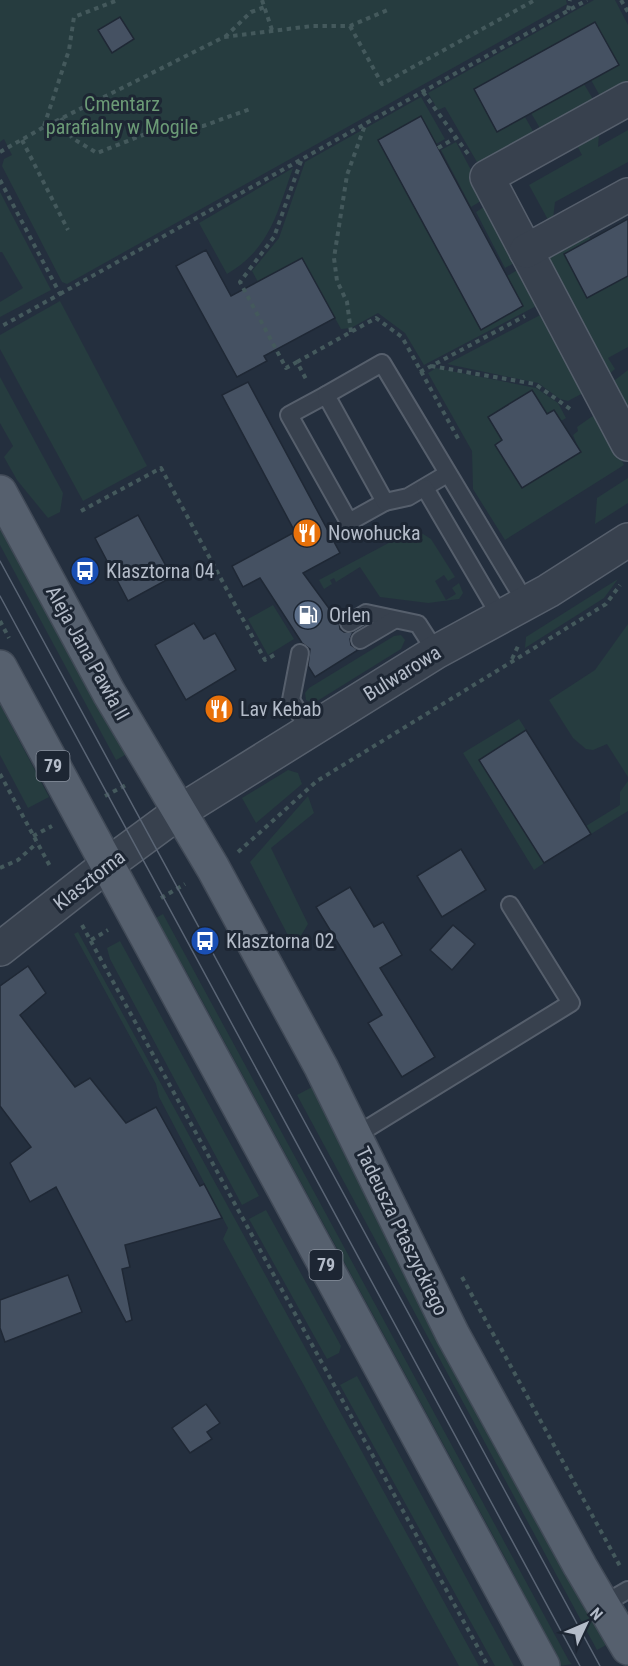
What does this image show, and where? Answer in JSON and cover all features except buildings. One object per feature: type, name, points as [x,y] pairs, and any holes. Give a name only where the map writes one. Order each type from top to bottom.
[{"type":"main road","name":"Aleja Jana Pawła II","points":[[0,492],[105,685],[179,812]]},
{"type":"main road","name":"79","points":[[0,667],[543,1666]]},
{"type":"main road","name":"Tadeusza Ptaszyckiego","points":[[179,812],[321,1067],[453,1335],[615,1597],[628,1648]]},
{"type":"street","points":[[628,99],[487,177],[628,444]]},
{"type":"street","points":[[526,251],[628,195]]},
{"type":"street","name":"Bulwarowa","points":[[179,812],[436,652],[628,540]]},
{"type":"street","name":"Klasztorna","points":[[0,949],[179,812]]},
{"type":"lane","points":[[447,474],[408,497],[385,502],[349,522],[289,415],[382,363],[447,474],[513,609]]},
{"type":"lane","points":[[326,395],[385,502]]},
{"type":"lane","points":[[425,488],[513,609]]},
{"type":"lane","points":[[349,623],[366,613],[418,624],[436,652]]},
{"type":"lane","points":[[360,640],[394,620]]},
{"type":"lane","points":[[299,654],[291,700],[310,731]]},
{"type":"lane","points":[[295,680],[311,670]]},
{"type":"lane","points":[[355,1136],[571,1003],[510,905]]},
{"type":"path","points":[[44,127],[69,50],[74,17],[118,0]]},
{"type":"path","points":[[262,0],[273,33]]},
{"type":"path","points":[[350,26],[382,84],[535,0]]},
{"type":"path","points":[[568,11],[570,0]]},
{"type":"path","points":[[0,327],[587,0]]},
{"type":"path","points":[[621,0],[628,12]]},
{"type":"path","points":[[0,152],[61,118],[224,37],[251,12],[265,7]]},
{"type":"path","points":[[224,37],[273,33],[312,26],[350,26],[390,9]]},
{"type":"path","points":[[423,92],[435,112],[457,137],[477,170],[487,177]]},
{"type":"path","points":[[61,118],[72,138],[97,153],[166,126],[203,126],[250,110]]},
{"type":"path","points":[[351,332],[347,302],[337,281],[334,258],[347,175],[365,124]]},
{"type":"path","points":[[438,148],[457,137]]},
{"type":"path","points":[[22,140],[68,230]]},
{"type":"path","points":[[301,160],[273,237],[240,282],[286,368],[297,362],[311,388],[326,395]]},
{"type":"path","points":[[0,180],[60,294]]},
{"type":"path","points":[[417,373],[533,311]]},
{"type":"path","points":[[431,366],[535,384],[576,413]]},
{"type":"path","points":[[81,511],[161,468],[265,660],[292,644],[299,654]]},
{"type":"path","points":[[234,855],[317,781],[512,659],[606,604],[622,582]]},
{"type":"path","points":[[0,774],[53,872]]},
{"type":"path","points":[[97,800],[130,782]]},
{"type":"path","points":[[33,836],[61,820]]},
{"type":"path","points":[[0,868],[18,860],[37,843]]},
{"type":"path","points":[[157,900],[183,885]]},
{"type":"path","points":[[80,922],[488,1666]]},
{"type":"green space","name":"Cmentarz parafialny w Mogile","points":[[0,0],[566,0],[567,4],[67,284],[62,282],[2,166],[4,159],[12,155],[4,139],[0,142]]},
{"type":"green space","points":[[594,0],[615,0],[628,25],[628,89],[604,103],[591,80],[619,65],[595,22],[474,89],[497,132],[525,117],[537,138],[481,169],[445,107],[438,110],[428,93]]},
{"type":"green space","points":[[584,84],[597,106],[544,135],[531,113]]},
{"type":"green space","points":[[421,97],[445,139],[436,144],[420,117],[378,140],[480,329],[523,306],[507,276],[521,268],[540,304],[424,365],[405,333],[378,313],[351,328],[341,329],[302,258],[258,282],[252,271],[279,238],[305,162]]},
{"type":"green space","points":[[600,121],[598,147],[628,130],[628,162],[555,202],[552,227],[529,185],[582,155],[572,136]]},
{"type":"green space","points":[[456,142],[486,198],[471,207],[441,150]]},
{"type":"green space","points":[[293,168],[276,215],[263,241],[242,264],[227,274],[199,223]]},
{"type":"green space","points":[[0,192],[51,290],[0,317],[0,302],[23,288],[0,252]]},
{"type":"green space","points":[[487,205],[518,261],[505,268],[476,212]]},
{"type":"green space","points":[[583,227],[591,240],[564,254],[587,298],[628,276],[628,347],[608,358],[615,369],[601,381],[544,251]]},
{"type":"green space","points":[[60,301],[147,466],[83,501],[0,349],[0,335]]},
{"type":"green space","points":[[542,314],[585,392],[568,401],[560,399],[538,383],[447,364]]},
{"type":"green space","points":[[436,368],[536,388],[558,403],[566,418],[561,421],[554,410],[547,414],[532,390],[488,417],[502,440],[495,445],[522,488],[580,452],[573,435],[578,431],[577,427],[597,413],[624,465],[505,540],[473,489],[472,451],[428,373]]},
{"type":"green space","points":[[628,370],[628,429],[606,387]]},
{"type":"green space","points":[[0,377],[63,493],[60,512],[48,518],[17,480],[4,457],[13,446],[0,423]]},
{"type":"green space","points":[[628,478],[628,503],[595,524],[597,498]]},
{"type":"green space","points":[[0,527],[94,701],[127,754],[116,760],[0,545]]},
{"type":"green space","points":[[415,529],[431,539],[455,577],[448,581],[444,575],[435,581],[446,600],[456,594],[452,588],[459,583],[463,593],[459,599],[428,603],[380,597],[360,567],[336,582],[334,578],[330,580],[332,584],[324,589],[319,580]]},
{"type":"green space","points":[[618,579],[604,598],[525,648],[526,637]]},
{"type":"green space","points":[[273,605],[294,639],[268,655],[248,619]]},
{"type":"green space","points":[[628,624],[628,777],[607,744],[593,750],[586,749],[573,738],[549,700],[595,670]]},
{"type":"green space","points":[[401,635],[405,640],[401,649],[314,703],[306,700],[305,693],[309,688],[394,636]]},
{"type":"green space","points":[[0,704],[49,797],[28,808],[0,755]]},
{"type":"green space","points":[[519,719],[526,730],[479,760],[544,863],[534,870],[463,753]]},
{"type":"green space","points":[[288,770],[298,773],[302,784],[256,823],[242,798]]},
{"type":"green space","points":[[628,781],[628,811],[591,834],[586,826],[620,805],[620,792]]},
{"type":"green space","points":[[308,796],[314,813],[271,848],[308,924],[294,947],[250,862]]},
{"type":"green space","points":[[163,914],[572,1664],[560,1666],[508,1563],[186,971],[154,919]]},
{"type":"green space","points":[[78,932],[479,1666],[459,1666],[223,1239],[228,1228],[159,1097],[156,1084],[74,934]]},
{"type":"green space","points":[[120,941],[259,1196],[242,1205],[110,959],[107,948]]},
{"type":"green space","points":[[314,1086],[382,1228],[490,1439],[608,1644],[597,1650],[297,1095]]},
{"type":"green space","points":[[266,1210],[341,1346],[339,1353],[327,1359],[249,1219]]},
{"type":"green space","points":[[357,1376],[514,1666],[495,1666],[340,1385]]},
{"type":"tram line","points":[[0,561],[600,1666]]},
{"type":"tram line","points":[[0,596],[580,1666]]},
{"type":"place","name":"Nowohucka","points":[[307,533]]},
{"type":"place","name":"Klasztorna 04","points":[[85,571]]},
{"type":"place","name":"Orlen","points":[[308,615]]},
{"type":"place","name":"Lav Kebab","points":[[219,709]]},
{"type":"place","name":"Klasztorna 02","points":[[205,941]]}]
